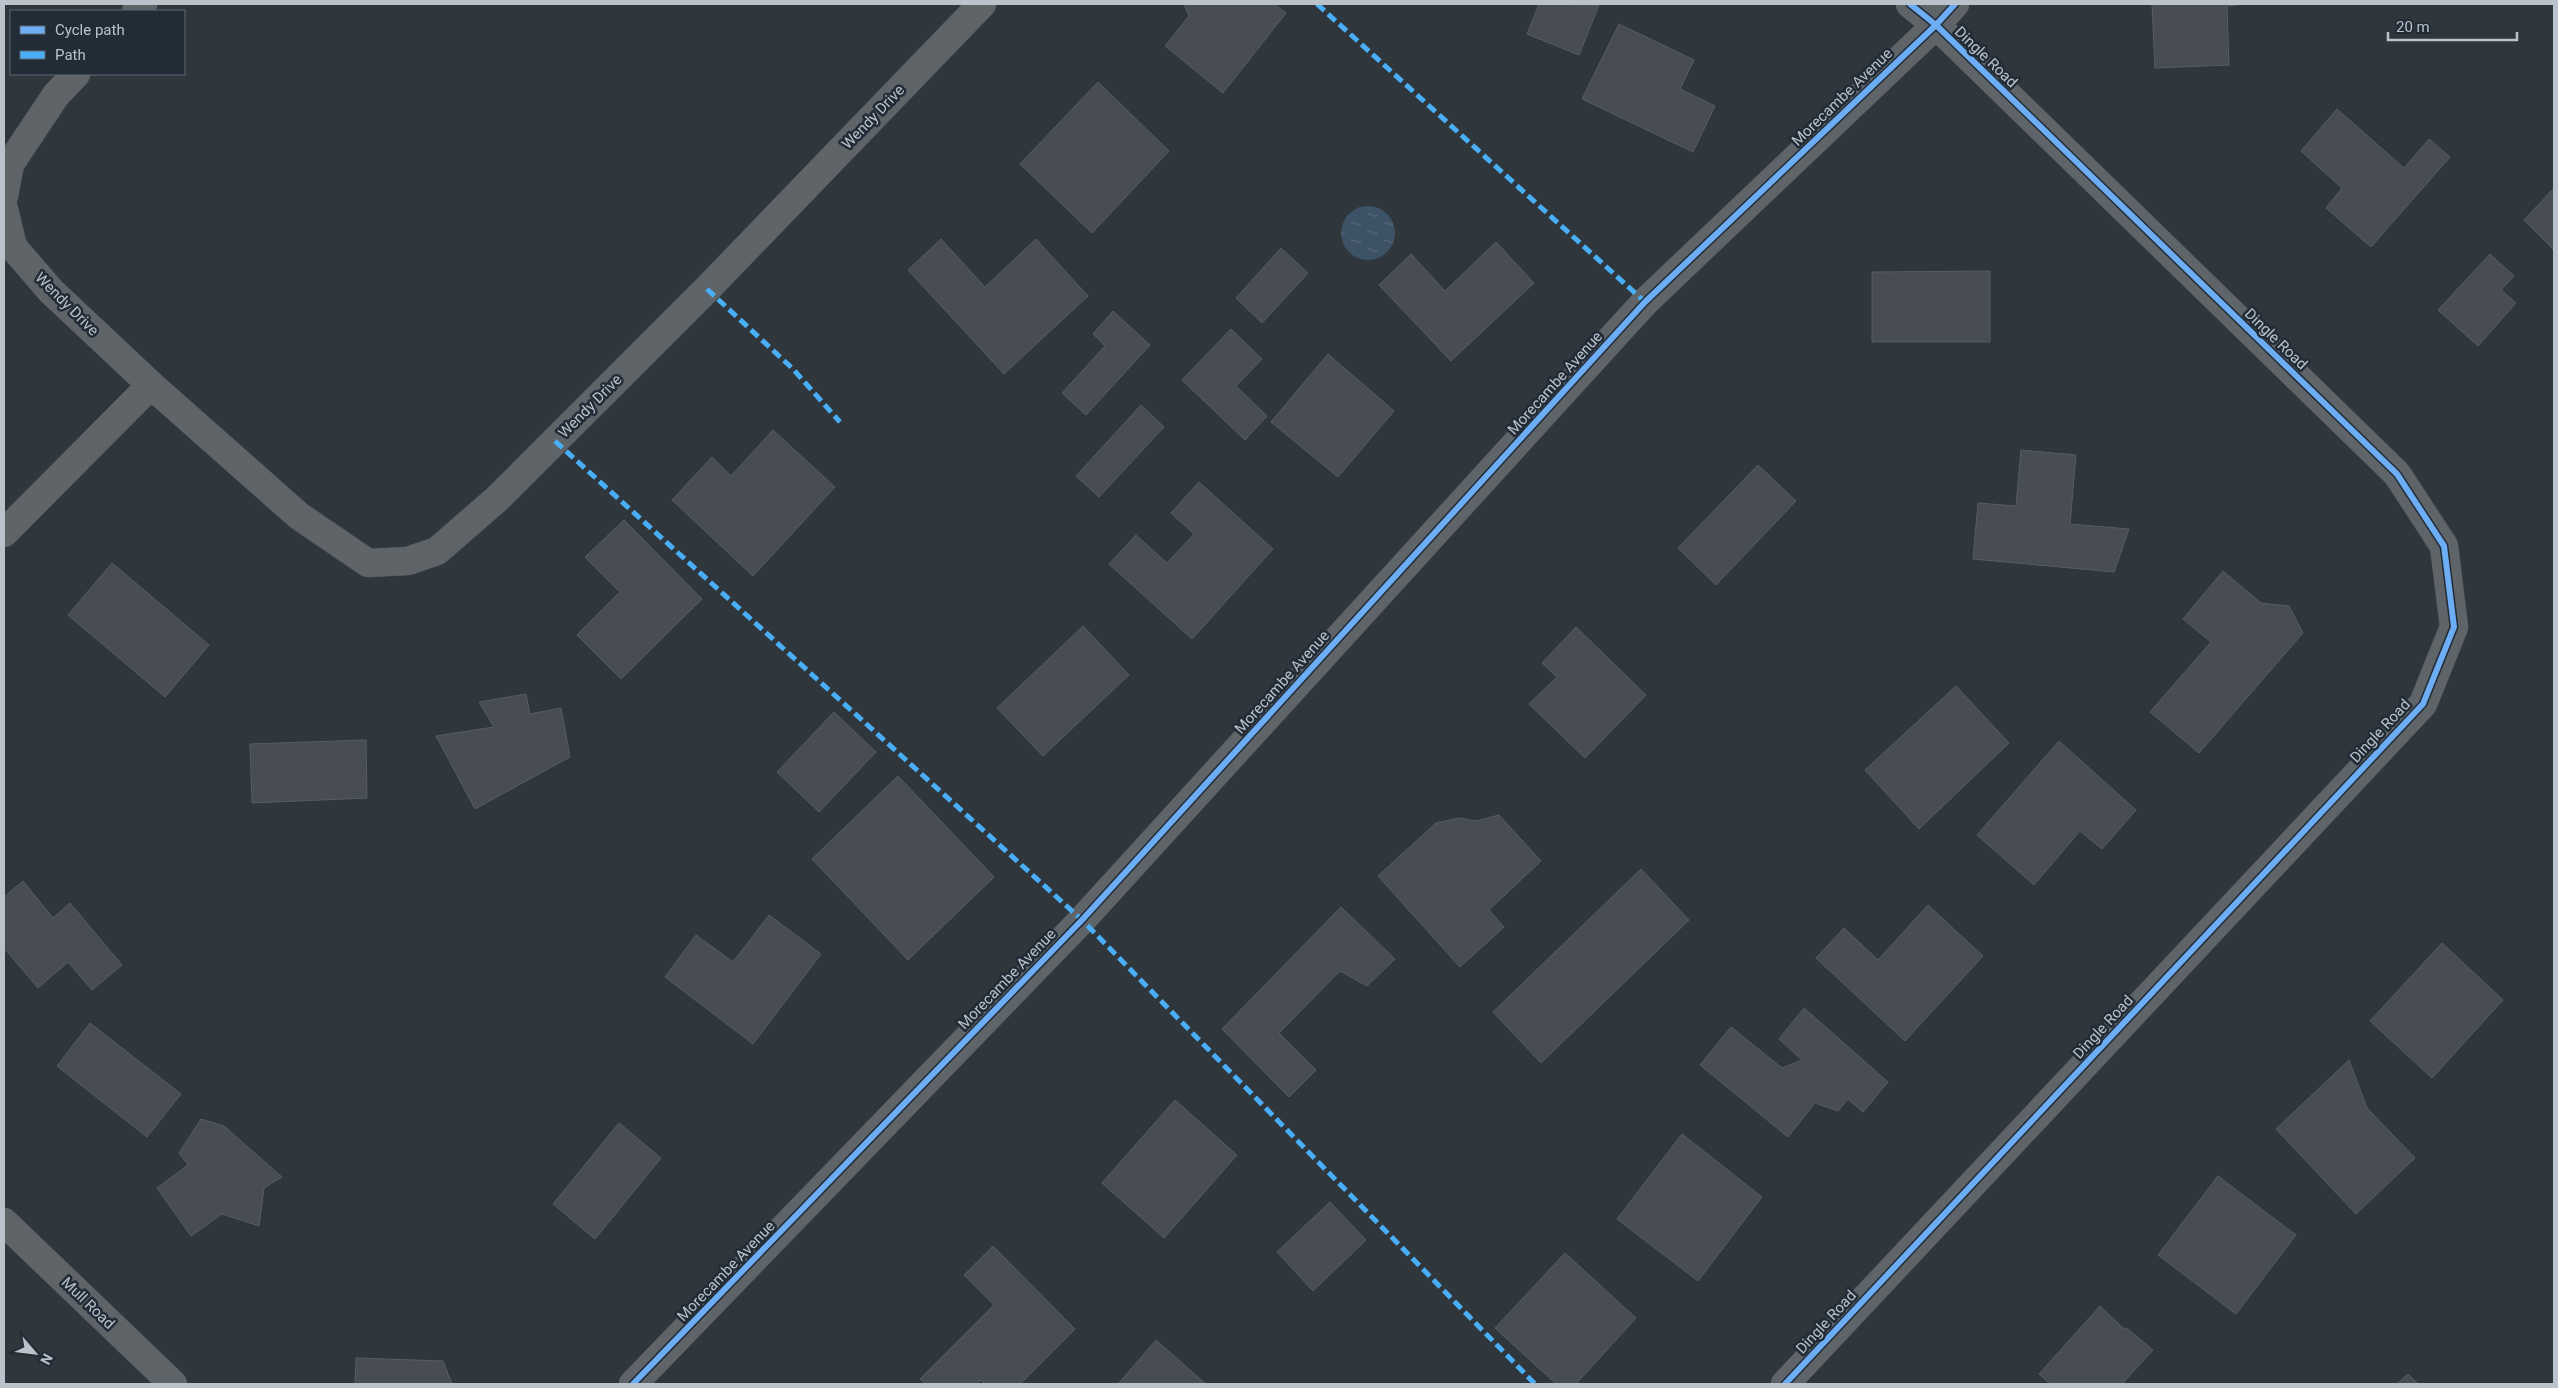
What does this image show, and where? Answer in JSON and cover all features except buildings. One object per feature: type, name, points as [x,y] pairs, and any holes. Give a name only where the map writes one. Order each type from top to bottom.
[{"type":"street","name":"Wendy Drive","points":[[4,209],[14,247],[51,290],[151,385],[300,516],[368,563],[408,561],[437,551],[498,498],[707,289],[982,4]]},
{"type":"street","points":[[1910,4],[1936,25]]},
{"type":"street","name":"Morecambe Avenue","points":[[633,1384],[1082,920],[1645,302],[1936,25],[1955,4]]},
{"type":"street","name":"Dingle Road","points":[[1785,1384],[2423,704],[2454,627],[2444,546],[2397,474],[1936,25]]},
{"type":"street","points":[[4,196],[10,164],[56,95],[75,75]]},
{"type":"street","points":[[4,533],[151,385]]},
{"type":"street","name":"Mull Road","points":[[4,1222],[173,1384]]},
{"type":"water","points":[[1368,206],[1378,208],[1387,214],[1393,223],[1395,233],[1393,243],[1387,252],[1378,258],[1368,260],[1358,258],[1349,252],[1343,243],[1341,233],[1343,223],[1349,214],[1358,208]]},
{"type":"marked path","points":[[1317,4],[1645,302]]},
{"type":"marked path","points":[[707,289],[792,368],[840,422]]},
{"type":"marked path","points":[[555,441],[1082,920],[1535,1384]]},
{"type":"cycle path","points":[[1785,1384],[2423,704],[2454,627],[2444,546],[2397,474],[1936,25],[1910,4]]},
{"type":"cycle path","points":[[633,1384],[1082,920],[1645,302],[1936,25],[1955,4]]}]
